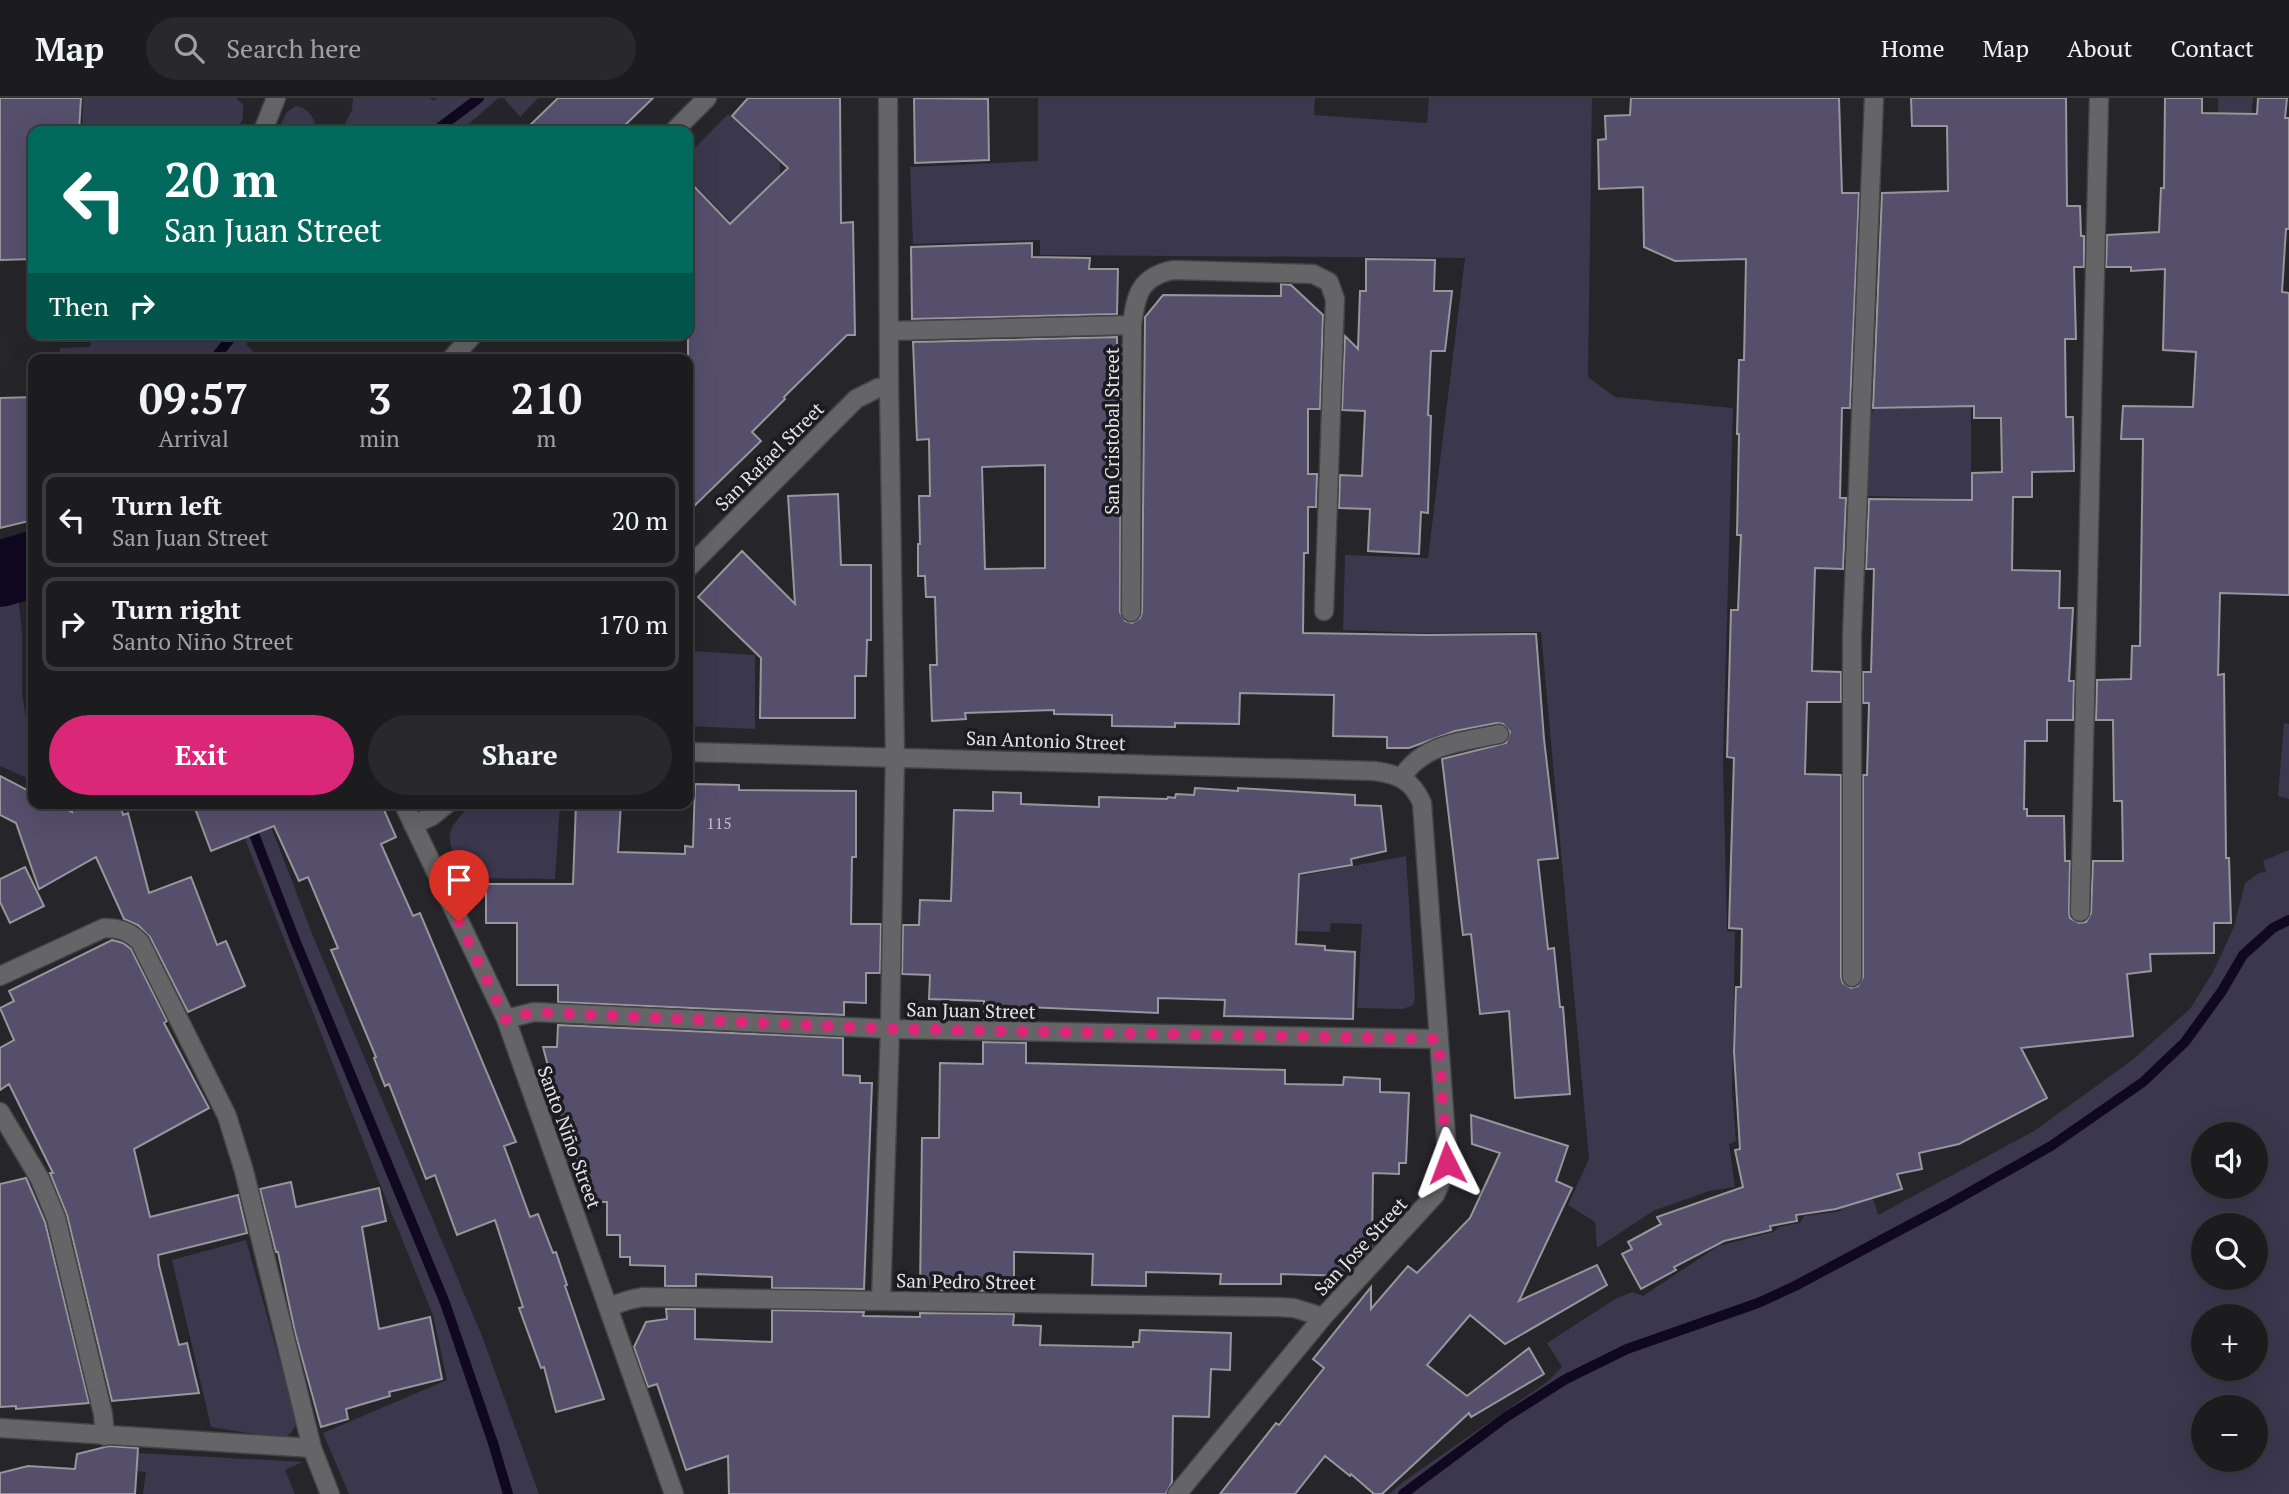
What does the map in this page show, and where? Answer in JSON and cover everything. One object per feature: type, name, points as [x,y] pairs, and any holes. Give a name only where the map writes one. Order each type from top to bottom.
[{"type":"street","points":[[265,126],[276,98]]},
{"type":"street","points":[[679,126],[707,98]]},
{"type":"street","points":[[881,1301],[895,756],[888,98]]},
{"type":"street","points":[[1852,977],[1853,636],[1874,98]]},
{"type":"street","points":[[2080,912],[2099,98]]},
{"type":"street","points":[[1132,325],[1139,290],[1160,273],[1173,270],[1313,274],[1329,282],[1335,299],[1324,611]]},
{"type":"street","name":"San Cristobal Street","points":[[890,331],[1132,325],[1131,612]]},
{"type":"street","points":[[456,354],[468,340]]},
{"type":"street","name":"San Rafael Street","points":[[693,563],[849,405],[867,392],[889,387]]},
{"type":"street","points":[[1402,777],[1410,765],[1429,751],[1499,734]]},
{"type":"street","name":"San Antonio Street","points":[[693,751],[1374,771],[1402,777]]},
{"type":"street","name":"San Jose Street","points":[[1177,1494],[1323,1317],[1430,1201],[1443,1180],[1447,1152],[1422,803],[1418,792],[1402,777]]},
{"type":"street","name":"Santo Niño Street","points":[[406,809],[506,1020],[674,1494]]},
{"type":"street","points":[[413,825],[441,809]]},
{"type":"street","points":[[0,976],[104,928],[119,929],[133,935],[140,942],[220,1100],[231,1129],[244,1171],[312,1448],[330,1494]]},
{"type":"street","name":"San Juan Street","points":[[506,1020],[534,1012],[890,1029],[1438,1039]]},
{"type":"street","points":[[0,1112],[40,1179],[56,1218],[103,1413],[105,1436]]},
{"type":"street","name":"San Pedro Street","points":[[608,1307],[643,1297],[1277,1307],[1294,1308],[1323,1317]]},
{"type":"street","points":[[0,1428],[312,1448]]},
{"type":"shaded area","points":[[83,98],[236,98],[243,105],[243,118],[239,126],[82,126]]},
{"type":"shaded area","points":[[353,98],[430,98],[433,101],[437,98],[498,98],[467,126],[344,126],[352,110]]},
{"type":"shaded area","points":[[504,98],[538,98],[520,117]]},
{"type":"shaded area","points":[[1038,98],[1315,98],[1314,115],[1427,123],[1429,98],[1592,98],[1588,377],[1615,397],[1733,408],[1723,760],[1727,931],[1735,932],[1732,1090],[1736,1141],[1729,1144],[1735,1187],[1709,1191],[1653,1211],[1597,1248],[1595,1222],[1568,1205],[1589,1159],[1541,632],[1419,633],[1343,630],[1345,555],[1428,558],[1465,258],[1040,255],[1040,240],[913,244],[910,167],[1038,161]]},
{"type":"shaded area","points":[[2218,98],[2253,98],[2248,159],[2219,157]]},
{"type":"shaded area","points":[[296,106],[301,107],[313,118],[316,126],[280,126],[287,112]]},
{"type":"shaded area","points":[[728,114],[780,163],[780,175],[731,222],[693,183],[693,150]]},
{"type":"shaded area","points":[[91,340],[250,340],[246,344],[253,351],[250,354],[60,354],[60,348],[90,347]]},
{"type":"shaded area","points":[[1943,400],[1971,400],[1971,499],[1866,496],[1869,418],[1874,409],[1943,407]]},
{"type":"shaded area","points":[[28,547],[28,580],[17,586],[22,631],[22,694],[28,729],[28,776],[25,777],[0,766],[0,559]]},
{"type":"shaded area","points":[[693,651],[755,655],[755,729],[693,726]]},
{"type":"shaded area","points":[[2284,723],[2289,724],[2289,799],[2278,796]]},
{"type":"shaded area","points":[[233,809],[264,809],[313,936],[482,1336],[539,1494],[349,1494],[323,1433],[447,1380],[433,1315]]},
{"type":"shaded area","points":[[467,809],[560,809],[555,879],[467,878],[451,846],[450,838],[455,822]]},
{"type":"shaded area","points":[[2289,850],[2289,1494],[1390,1494],[1403,1482],[1547,1382],[1562,1367],[1547,1343],[1615,1299],[1632,1292],[1643,1296],[1718,1246],[1800,1223],[1804,1216],[1841,1211],[1838,1180],[1866,1176],[1878,1215],[2034,1131],[2131,1061],[2190,1009],[2213,972],[2234,927],[2245,883],[2259,873],[2266,872],[2263,861]]},
{"type":"shaded area","points":[[1406,856],[1415,999],[1413,1005],[1403,1009],[1357,1008],[1362,924],[1331,923],[1330,932],[1298,931],[1300,876]]},
{"type":"shaded area","points":[[246,1240],[296,1420],[295,1427],[287,1437],[211,1427],[172,1260]]},
{"type":"shaded area","points":[[137,1453],[303,1462],[285,1470],[295,1494],[143,1494],[146,1472],[135,1471]]},
{"type":"building","points":[[0,98],[81,98],[79,126],[28,126],[28,259],[0,260]]},
{"type":"building","points":[[558,98],[653,98],[624,126],[529,126]]},
{"type":"building","points":[[748,98],[840,98],[841,223],[853,222],[855,335],[847,335],[784,397],[752,432],[761,441],[693,507],[693,354],[688,354],[688,340],[693,340],[693,185],[730,224],[788,168],[732,116]]},
{"type":"building","points":[[914,98],[988,99],[989,160],[915,163]]},
{"type":"building","points":[[1631,98],[1839,98],[1842,193],[1859,193],[1850,408],[1842,408],[1840,498],[1846,498],[1843,569],[1815,568],[1812,671],[1841,672],[1841,702],[1807,702],[1805,774],[1841,775],[1841,977],[1843,983],[1851,988],[1858,986],[1863,977],[1863,775],[1867,775],[1869,703],[1863,703],[1863,672],[1871,672],[1874,569],[1866,569],[1869,499],[1972,500],[1972,473],[2002,472],[2001,418],[1974,418],[1974,406],[1873,408],[1882,193],[1948,191],[1947,126],[1912,126],[1911,98],[2066,98],[2067,206],[2080,206],[2081,236],[2084,236],[2084,267],[2074,267],[2076,339],[2065,339],[2066,417],[2073,417],[2074,471],[2032,472],[2032,497],[2013,497],[2012,570],[2060,571],[2059,608],[2073,608],[2069,681],[2074,681],[2073,720],[2047,720],[2047,741],[2025,741],[2024,809],[2027,809],[2027,816],[2064,816],[2065,861],[2070,861],[2069,912],[2070,918],[2079,923],[2086,922],[2091,913],[2093,861],[2123,861],[2122,801],[2114,801],[2113,720],[2096,720],[2097,680],[2131,679],[2132,646],[2140,646],[2143,439],[2121,439],[2123,406],[2193,407],[2196,352],[2163,350],[2165,269],[2131,271],[2131,267],[2106,267],[2107,235],[2159,232],[2161,188],[2164,188],[2165,98],[2202,98],[2202,113],[2257,114],[2258,98],[2287,98],[2285,118],[2289,118],[2289,229],[2286,229],[2282,292],[2289,293],[2289,595],[2220,593],[2218,675],[2224,674],[2226,858],[2229,858],[2231,923],[2214,923],[2214,953],[2150,954],[2151,971],[2127,974],[2133,1036],[2021,1048],[2047,1098],[1959,1144],[1919,1153],[1922,1169],[1897,1174],[1902,1189],[1836,1209],[1796,1215],[1797,1221],[1770,1226],[1771,1230],[1724,1241],[1674,1267],[1676,1270],[1641,1289],[1622,1254],[1632,1249],[1628,1242],[1661,1224],[1657,1217],[1743,1187],[1735,1150],[1740,1149],[1734,1052],[1736,987],[1741,987],[1742,929],[1729,928],[1734,758],[1727,757],[1731,610],[1738,610],[1741,535],[1737,535],[1737,434],[1739,360],[1744,360],[1746,259],[1675,261],[1644,247],[1643,187],[1599,189],[1598,140],[1606,139],[1605,116],[1630,115]]},
{"type":"building","points":[[1032,243],[1032,257],[1090,258],[1089,269],[1118,269],[1117,314],[912,319],[911,247]]},
{"type":"building","points":[[1366,259],[1435,260],[1434,291],[1452,291],[1445,351],[1431,351],[1428,513],[1421,512],[1419,554],[1368,551],[1370,509],[1339,508],[1340,475],[1362,476],[1365,411],[1342,410],[1345,336],[1358,349],[1360,291],[1366,291]]},
{"type":"building","points":[[1281,284],[1291,285],[1323,315],[1320,409],[1308,409],[1308,474],[1317,474],[1316,507],[1308,507],[1308,553],[1304,553],[1303,633],[1536,634],[1544,739],[1558,858],[1538,860],[1548,949],[1554,948],[1560,1007],[1563,1007],[1570,1094],[1515,1098],[1509,1011],[1480,1014],[1471,934],[1463,935],[1442,759],[1506,743],[1510,732],[1503,724],[1455,731],[1409,748],[1387,748],[1387,737],[1333,736],[1334,695],[1240,693],[1239,724],[1112,726],[1112,715],[1054,714],[1054,710],[965,713],[966,719],[932,721],[930,665],[937,665],[935,597],[926,597],[925,576],[918,576],[919,496],[930,496],[929,439],[917,440],[913,342],[1117,337],[1117,351],[1121,347],[1120,612],[1125,621],[1132,623],[1140,618],[1142,612],[1145,317],[1163,295],[1281,296]],"holes":[[[1045,465],[1045,568],[985,569],[982,467]]]},
{"type":"building","points":[[28,397],[28,521],[0,528],[0,398]]},
{"type":"building","points":[[838,494],[841,565],[871,565],[871,640],[867,640],[866,676],[855,676],[855,718],[760,718],[761,658],[698,597],[742,551],[795,604],[788,496]]},
{"type":"building","points":[[0,776],[28,790],[28,809],[66,809],[72,812],[71,809],[122,809],[123,815],[128,813],[149,893],[191,877],[217,945],[226,941],[245,986],[188,1012],[150,937],[138,925],[124,919],[96,857],[39,889],[16,823],[0,815]]},
{"type":"building","points":[[695,784],[739,785],[739,790],[856,791],[856,857],[852,857],[851,924],[881,924],[880,973],[866,973],[866,1003],[844,1002],[844,1015],[558,1002],[558,985],[517,985],[517,923],[486,923],[486,884],[573,884],[576,809],[621,809],[618,852],[685,854],[685,846],[693,847]]},
{"type":"building","points":[[1195,788],[1355,795],[1355,805],[1381,806],[1386,851],[1351,859],[1352,865],[1299,874],[1296,944],[1355,952],[1353,1019],[1224,1016],[1225,1000],[1158,998],[1158,1013],[1027,1007],[1026,1020],[984,1019],[984,1001],[929,999],[930,975],[902,974],[903,925],[919,925],[920,900],[951,901],[954,810],[993,811],[993,792],[1021,793],[1021,804],[1099,807],[1099,797],[1167,799],[1175,798],[1176,794],[1194,795]]},
{"type":"building","points":[[195,809],[384,809],[396,837],[381,844],[413,916],[420,913],[516,1142],[504,1146],[530,1217],[538,1214],[553,1253],[556,1252],[604,1399],[556,1412],[544,1367],[541,1368],[519,1308],[523,1307],[495,1220],[457,1235],[435,1175],[426,1179],[389,1084],[385,1086],[374,1058],[376,1057],[331,950],[338,948],[308,877],[299,881],[274,826],[211,851]]},
{"type":"building","points":[[25,867],[44,906],[10,923],[0,902],[0,879]]},
{"type":"building","points":[[112,940],[131,949],[167,1021],[164,1023],[209,1108],[134,1149],[150,1217],[238,1195],[247,1233],[158,1255],[179,1345],[187,1343],[199,1393],[112,1401],[67,1215],[50,1173],[53,1173],[9,1084],[0,1090],[0,1048],[14,1040],[0,1008],[14,1001],[9,991]]},
{"type":"building","points":[[558,1025],[843,1038],[843,1075],[860,1076],[860,1083],[872,1083],[864,1289],[772,1288],[772,1277],[696,1274],[696,1286],[665,1286],[665,1266],[630,1265],[630,1257],[620,1257],[620,1235],[607,1235],[607,1202],[593,1202],[560,1111],[543,1047],[557,1047]]},
{"type":"building","points":[[983,1042],[1026,1043],[1026,1063],[1285,1070],[1285,1084],[1343,1085],[1344,1077],[1380,1079],[1380,1092],[1409,1093],[1406,1163],[1399,1163],[1399,1174],[1373,1173],[1372,1247],[1346,1276],[1281,1274],[1281,1284],[1220,1284],[1221,1274],[1146,1272],[1146,1286],[1092,1285],[1093,1254],[1014,1252],[1014,1291],[920,1290],[922,1138],[939,1138],[940,1063],[983,1064]]},
{"type":"building","points":[[1471,1115],[1568,1146],[1556,1181],[1572,1188],[1519,1301],[1597,1265],[1607,1285],[1505,1344],[1470,1315],[1427,1365],[1467,1396],[1529,1348],[1544,1374],[1471,1417],[1469,1413],[1382,1494],[1374,1494],[1325,1456],[1295,1494],[1220,1494],[1324,1368],[1313,1359],[1371,1287],[1371,1309],[1408,1266],[1417,1273],[1470,1218],[1500,1153],[1472,1144]]},
{"type":"building","points":[[26,1178],[45,1222],[89,1403],[16,1409],[16,1406],[0,1407],[0,1184]]},
{"type":"building","points":[[291,1182],[296,1207],[379,1188],[386,1221],[362,1227],[379,1329],[430,1317],[442,1379],[389,1392],[390,1396],[346,1409],[348,1419],[321,1427],[260,1189]]},
{"type":"building","points":[[666,1309],[695,1309],[695,1339],[772,1342],[772,1310],[864,1312],[863,1316],[920,1317],[920,1313],[1014,1314],[1013,1325],[1041,1326],[1040,1345],[1133,1347],[1133,1342],[1139,1342],[1140,1330],[1231,1333],[1230,1370],[1211,1369],[1209,1417],[1173,1416],[1172,1482],[1166,1494],[729,1494],[728,1456],[686,1470],[657,1384],[648,1387],[634,1347],[646,1322],[667,1319]]},
{"type":"building","points":[[109,1446],[138,1448],[135,1494],[0,1494],[0,1473],[28,1466],[75,1469],[77,1454]]},
{"type":"waterway","points":[[442,126],[479,98]]},
{"type":"waterway","points":[[218,354],[229,340]]},
{"type":"waterway","points":[[0,574],[28,566]]},
{"type":"waterway","points":[[249,821],[295,940],[445,1303],[508,1494]]},
{"type":"waterway","points":[[1403,1494],[1506,1417],[1566,1379],[1627,1349],[1758,1303],[1795,1286],[2051,1146],[2143,1082],[2185,1042],[2222,991],[2243,955],[2273,928],[2289,920]]},
{"type":"route","points":[[459,922],[506,1020],[534,1012],[890,1029],[1438,1039],[1447,1163]]}]
